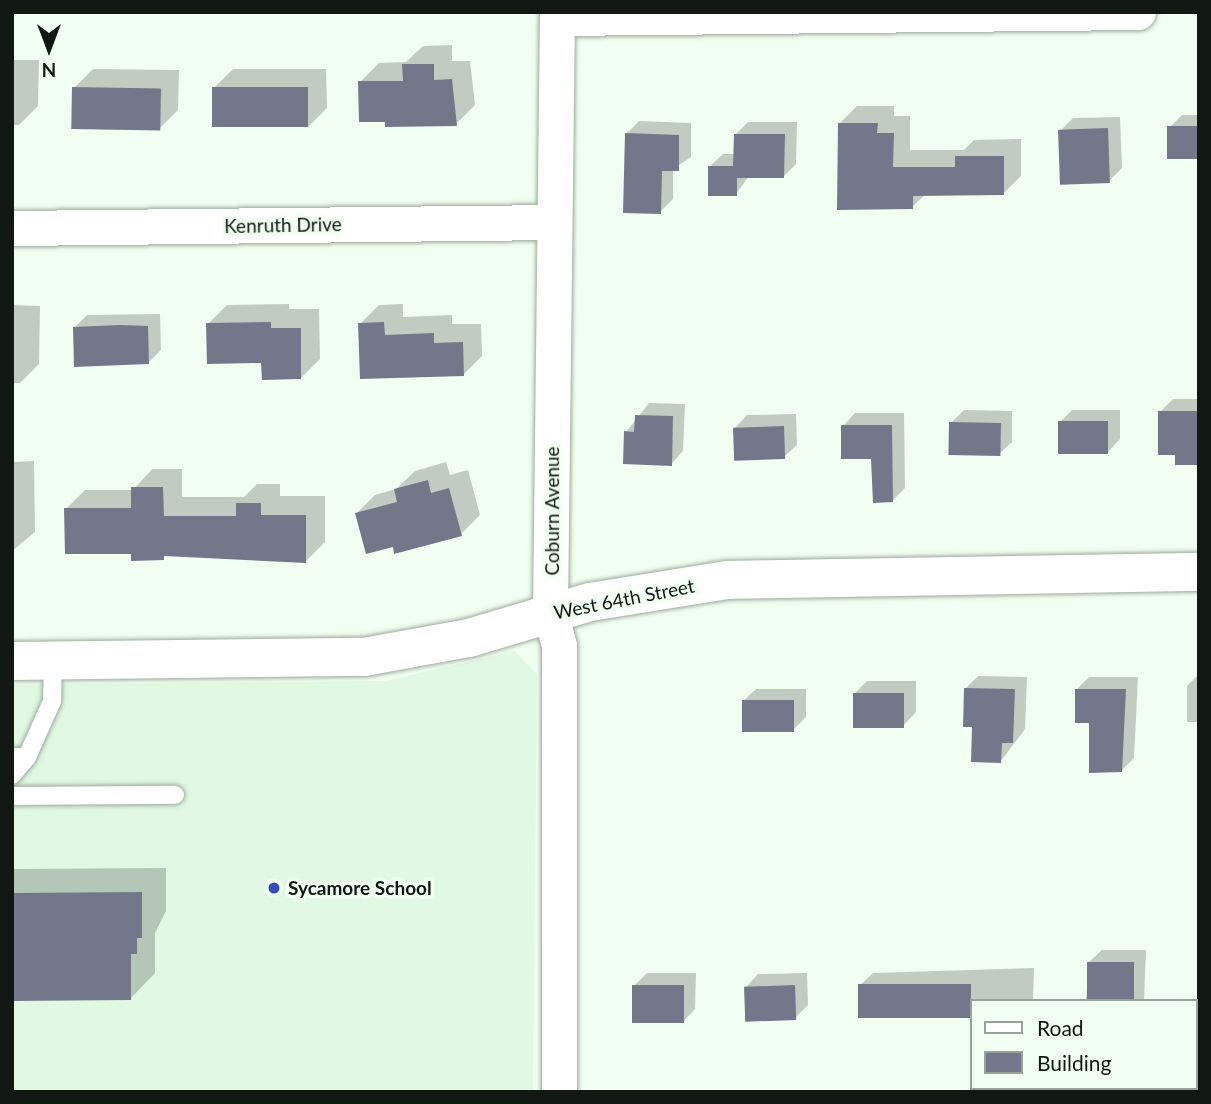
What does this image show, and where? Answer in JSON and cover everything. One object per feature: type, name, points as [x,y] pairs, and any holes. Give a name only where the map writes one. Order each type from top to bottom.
[{"type":"street","points":[[557,15],[1138,12]]},
{"type":"street","name":"Coburn Avenue","points":[[557,15],[551,612],[559,645],[559,1092]]},
{"type":"street","name":"Kenruth Drive","points":[[12,228],[554,222]]},
{"type":"street","name":"West 64th Street","points":[[12,661],[364,657],[469,638],[551,612],[740,579],[1199,572]]},
{"type":"lane","points":[[12,775],[19,757],[52,701],[53,660]]},
{"type":"lane","points":[[12,796],[175,795]]},
{"type":"shaded area","name":"Sycamore School","points":[[515,651],[537,674],[533,1092],[12,1092],[12,685],[385,681]]},
{"type":"building","points":[[402,64],[434,64],[434,80],[452,79],[457,126],[385,127],[385,122],[359,122],[358,81],[403,81]]},
{"type":"building","points":[[72,87],[161,89],[160,131],[71,129]]},
{"type":"building","points":[[212,87],[308,87],[308,127],[212,127]]},
{"type":"building","points":[[838,123],[878,123],[877,133],[894,133],[893,167],[955,167],[955,156],[1004,156],[1004,195],[913,196],[913,209],[837,210]]},
{"type":"building","points":[[1167,126],[1199,126],[1199,159],[1167,159]]},
{"type":"building","points":[[1108,128],[1110,183],[1060,185],[1058,130]]},
{"type":"building","points":[[625,133],[679,135],[679,171],[662,171],[661,214],[623,213]]},
{"type":"building","points":[[734,134],[785,134],[784,178],[737,178],[737,196],[708,196],[708,166],[733,166]]},
{"type":"building","points":[[271,322],[271,328],[301,328],[301,379],[262,380],[261,363],[207,364],[206,323]]},
{"type":"building","points":[[384,322],[385,335],[434,333],[434,343],[463,342],[464,376],[360,379],[358,323]]},
{"type":"building","points":[[148,326],[149,364],[74,367],[73,327]]},
{"type":"building","points":[[1158,411],[1199,411],[1199,465],[1175,465],[1175,455],[1158,455]]},
{"type":"building","points":[[635,415],[673,416],[672,466],[623,464],[624,431],[634,432]]},
{"type":"building","points":[[1058,421],[1108,421],[1108,454],[1058,454]]},
{"type":"building","points":[[949,422],[1001,423],[1000,456],[948,455]]},
{"type":"building","points":[[841,425],[892,425],[893,502],[873,503],[871,459],[841,459]]},
{"type":"building","points":[[784,426],[785,459],[734,461],[733,428]]},
{"type":"building","points":[[428,480],[431,493],[449,488],[462,536],[394,554],[393,547],[366,554],[355,513],[397,502],[394,489]]},
{"type":"building","points":[[131,487],[163,487],[164,516],[236,516],[236,503],[261,503],[261,515],[306,515],[306,563],[164,556],[164,560],[131,561],[131,554],[65,554],[64,508],[131,508]]},
{"type":"building","points":[[964,688],[1015,689],[1013,743],[1002,743],[1001,763],[971,762],[972,727],[963,727]]},
{"type":"building","points":[[1075,689],[1126,689],[1122,772],[1089,773],[1089,723],[1075,723]]},
{"type":"building","points":[[853,693],[904,693],[904,728],[853,728]]},
{"type":"building","points":[[742,700],[794,700],[794,732],[742,732]]},
{"type":"building","points":[[142,892],[142,938],[137,938],[137,954],[131,954],[131,1000],[12,1001],[12,893]]},
{"type":"building","points":[[1087,962],[1134,962],[1134,999],[1087,999]]},
{"type":"building","points":[[858,984],[971,984],[970,1018],[858,1018]]},
{"type":"building","points":[[632,985],[684,985],[684,1023],[632,1023]]},
{"type":"building","points":[[795,985],[796,1020],[745,1022],[744,987]]},
{"type":"place","name":"Sycamore School","points":[[274,888]]}]
